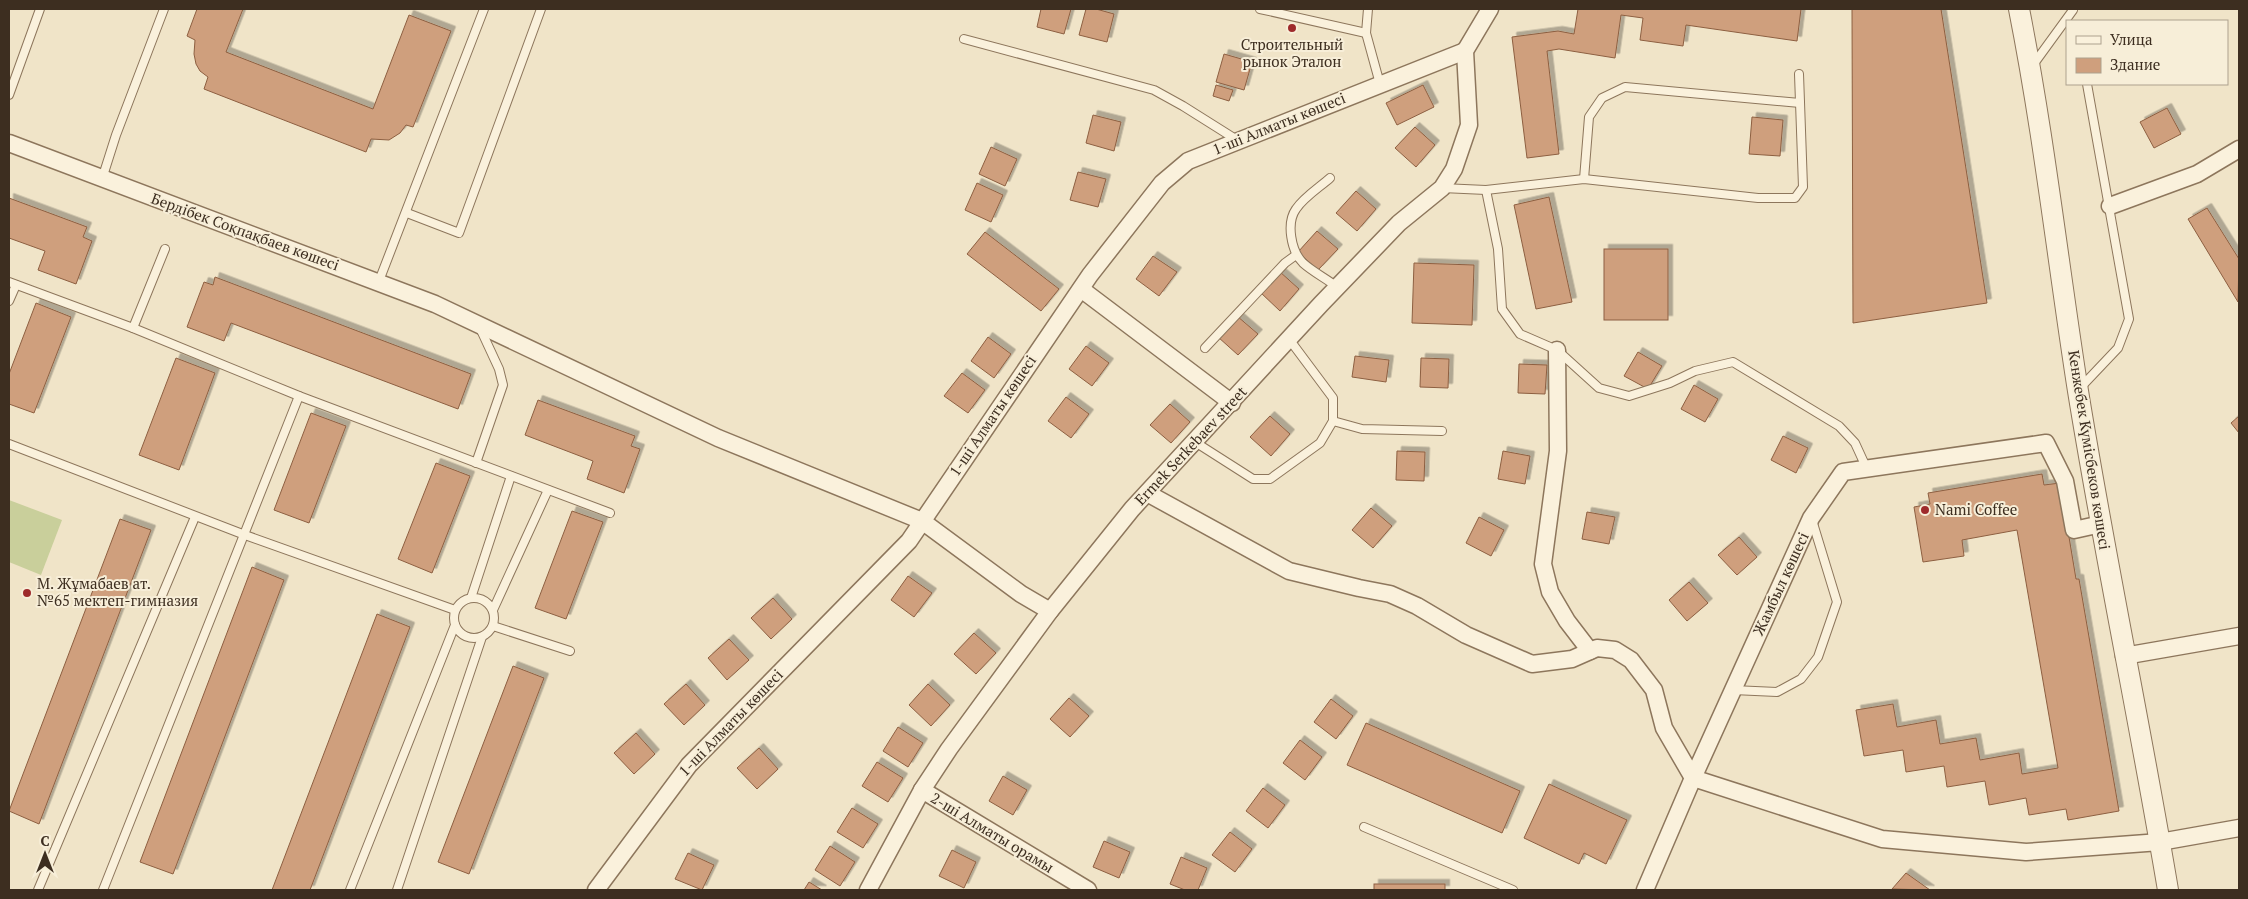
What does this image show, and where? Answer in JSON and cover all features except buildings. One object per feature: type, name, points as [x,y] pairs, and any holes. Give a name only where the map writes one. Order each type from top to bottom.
[{"type":"street","points":[[1465,51],[1490,9]]},
{"type":"street","name":"Кенжебек Күмісбеков көшесі","points":[[2019,9],[2031,69],[2078,390],[2100,524],[2168,890]]},
{"type":"street","name":"1-ші Алматы көшесі","points":[[596,890],[689,764],[909,541],[1081,289],[1162,183],[1188,161],[1465,51]]},
{"type":"street","name":"Ermek Serkebaev street","points":[[868,890],[922,790],[949,749],[1050,611],[1147,493],[1289,339],[1399,223],[1442,188],[1454,168],[1469,126],[1465,51]]},
{"type":"street","name":"Бердібек Соқпақбаев көшесі","points":[[9,143],[380,281],[435,304],[718,438],[922,521],[1021,594],[1050,611]]},
{"type":"street","points":[[2110,206],[2196,174],[2239,149]]},
{"type":"street","points":[[1081,289],[1232,403]]},
{"type":"street","points":[[1556,350],[1558,451],[1543,564],[1550,592],[1568,622],[1590,651]]},
{"type":"street","name":"Жамбыл көшесі","points":[[1645,890],[1692,778],[1811,518],[1843,472],[1866,467],[2046,443],[2065,481],[2074,530],[2100,524]]},
{"type":"street","points":[[1147,493],[1289,571],[1390,594],[1417,606],[1466,635],[1532,664],[1572,659],[1597,648],[1614,650],[1631,660],[1654,690],[1664,728],[1692,778],[1882,839],[2026,852],[2160,842],[2239,828]]},
{"type":"street","points":[[2124,656],[2239,636]]},
{"type":"street","name":"2-ші Алматы орамы","points":[[922,790],[1088,890]]},
{"type":"lane","points":[[9,95],[12,74],[40,9]]},
{"type":"lane","points":[[102,178],[116,135],[164,9]]},
{"type":"lane","points":[[380,281],[484,9]]},
{"type":"lane","points":[[406,213],[459,233],[541,9]]},
{"type":"lane","points":[[1260,9],[1366,33]]},
{"type":"lane","points":[[1368,9],[1366,33],[1380,84]]},
{"type":"lane","points":[[2031,69],[2073,9]]},
{"type":"lane","points":[[964,39],[1154,90],[1237,140]]},
{"type":"lane","points":[[1442,188],[1486,190],[1584,179],[1758,198],[1795,198],[1803,187],[1800,74]]},
{"type":"lane","points":[[2078,390],[2118,348],[2129,319],[2087,85]]},
{"type":"lane","points":[[1584,179],[1589,117],[1602,98],[1626,87],[1800,103]]},
{"type":"lane","points":[[1330,178],[1295,210],[1290,232],[1296,255],[1305,264],[1338,288]]},
{"type":"lane","points":[[1486,190],[1498,249],[1502,309],[1520,334],[1556,350],[1599,388],[1629,396],[1670,383],[1695,371],[1733,362],[1840,426],[1855,443],[1866,467]]},
{"type":"lane","points":[[132,328],[165,249]]},
{"type":"lane","points":[[1205,348],[1285,263],[1296,255]]},
{"type":"lane","points":[[9,301],[12,284],[132,328],[299,396],[610,514]]},
{"type":"lane","points":[[476,463],[503,385],[499,370],[479,326]]},
{"type":"lane","points":[[1195,442],[1253,479],[1270,479],[1320,443],[1333,421],[1333,398],[1289,339]]},
{"type":"lane","points":[[103,890],[299,396]]},
{"type":"lane","points":[[1333,421],[1362,429],[1442,432]]},
{"type":"lane","points":[[9,444],[195,517],[455,610]]},
{"type":"lane","points":[[471,598],[511,476]]},
{"type":"lane","points":[[493,610],[548,490]]},
{"type":"lane","points":[[38,890],[195,517]]},
{"type":"lane","points":[[1732,690],[1777,692],[1801,679],[1818,657],[1837,602],[1811,518]]},
{"type":"lane","points":[[397,890],[482,637],[493,626],[495,618],[493,610],[482,599],[471,598],[460,603],[455,610],[455,625],[466,637],[482,637]]},
{"type":"lane","points":[[350,890],[455,625]]},
{"type":"lane","points":[[493,626],[570,651]]},
{"type":"lane","points":[[1364,827],[1513,890]]},
{"type":"green space","points":[[9,500],[62,520],[41,575],[9,562]]},
{"type":"place","name":"Строительный рынок Эталон","points":[[1292,28]]},
{"type":"place","name":"Nami Coffee","points":[[1925,510]]},
{"type":"place","name":"М. Жұмабаев ат. №65 мектеп-гимназия","points":[[27,593]]}]
